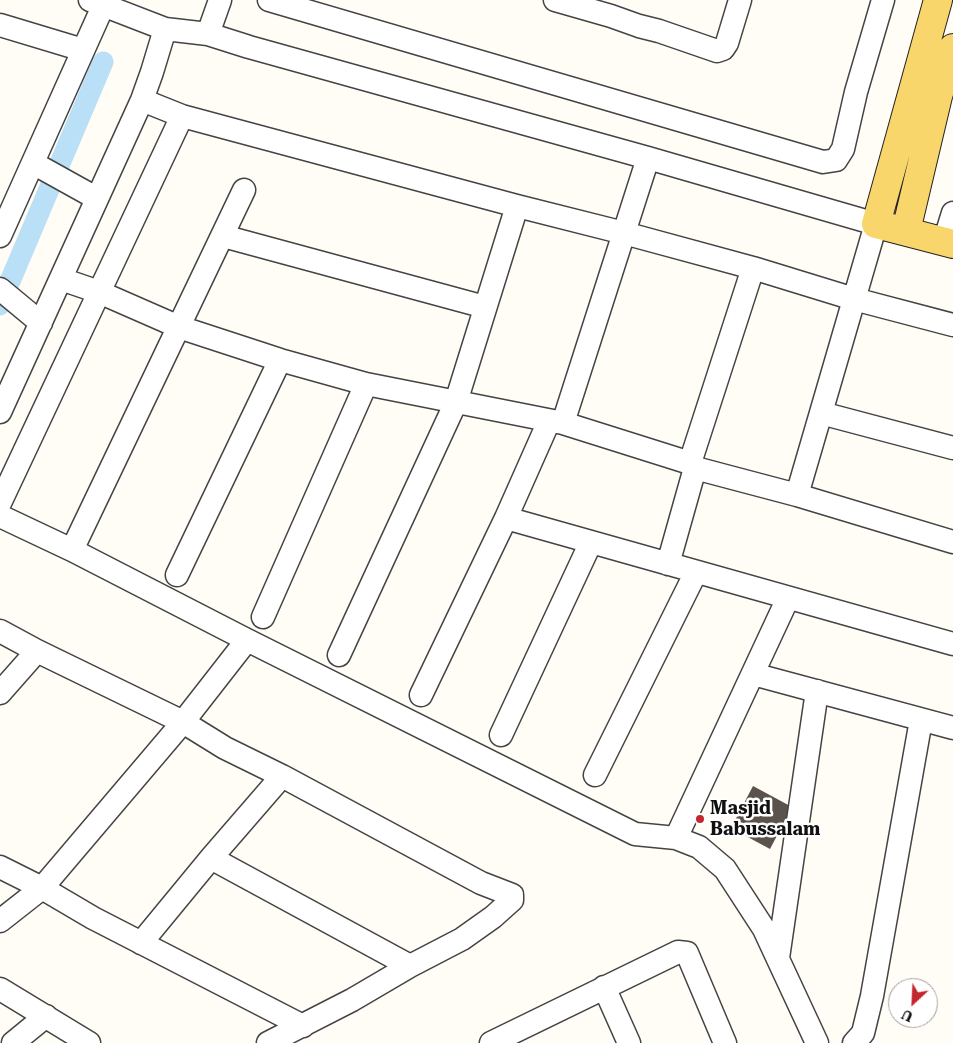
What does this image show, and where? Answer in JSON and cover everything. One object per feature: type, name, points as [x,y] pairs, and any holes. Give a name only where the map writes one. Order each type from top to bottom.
[{"type":"main road","points":[[938,0],[876,224],[948,243]]},
{"type":"main road","points":[[906,231],[938,96],[953,48]]},
{"type":"street","points":[[208,34],[220,0]]},
{"type":"street","points":[[269,0],[823,162],[836,160],[843,149],[856,92],[883,0]]},
{"type":"street","points":[[555,0],[639,26],[659,30],[717,51],[723,49],[727,43],[740,0]]},
{"type":"street","points":[[0,236],[37,166],[84,50],[97,2],[165,29],[208,34],[876,224],[797,495]]},
{"type":"street","points":[[0,25],[84,50]]},
{"type":"street","points":[[0,412],[142,100],[165,29]]},
{"type":"street","points":[[142,100],[182,116],[624,233],[753,268],[854,299],[953,325]]},
{"type":"street","points":[[0,503],[182,116]]},
{"type":"street","points":[[421,695],[506,518],[556,422],[624,233],[648,158]]},
{"type":"street","points":[[37,166],[96,198]]},
{"type":"street","points":[[72,550],[244,190]]},
{"type":"street","points":[[339,655],[456,402],[517,206]]},
{"type":"street","points":[[948,243],[953,213]]},
{"type":"street","points":[[223,236],[485,307]]},
{"type":"street","points":[[668,564],[692,466],[753,268]]},
{"type":"street","points":[[61,279],[99,292],[179,327],[280,360],[366,384],[556,422],[692,466],[797,495],[953,542]]},
{"type":"street","points":[[0,288],[41,323]]},
{"type":"street","points":[[177,575],[280,360]]},
{"type":"street","points":[[263,617],[366,384]]},
{"type":"street","points":[[821,413],[953,448]]},
{"type":"street","points":[[0,516],[72,550],[247,640],[635,834],[676,838],[699,847],[725,869],[764,929],[812,1041]]},
{"type":"street","points":[[506,518],[953,644]]},
{"type":"street","points":[[501,734],[591,542]]},
{"type":"street","points":[[595,775],[696,572]]},
{"type":"street","points":[[676,838],[788,598]]},
{"type":"street","points":[[0,631],[182,722],[225,748],[282,776],[481,883],[512,895],[512,900],[506,906],[462,939],[410,966],[352,1000],[268,1043]]},
{"type":"street","points":[[0,921],[42,888],[182,722],[247,640]]},
{"type":"street","points":[[0,693],[37,651]]},
{"type":"street","points":[[752,674],[953,728]]},
{"type":"street","points":[[778,958],[817,691]]},
{"type":"street","points":[[854,1043],[863,1033],[872,996],[921,720]]},
{"type":"street","points":[[141,943],[282,776]]},
{"type":"street","points":[[211,858],[410,966]]},
{"type":"street","points":[[0,868],[42,888],[93,918],[303,1026]]},
{"type":"street","points":[[491,1043],[525,1035],[604,987],[678,952],[687,953],[725,1043]]},
{"type":"street","points":[[604,987],[629,1043]]},
{"type":"street","points":[[0,989],[89,1043]]},
{"type":"street","points":[[13,1043],[46,1016]]},
{"type":"building","points":[[753,786],[792,807],[770,849],[731,828]]},
{"type":"waterway","points":[[0,305],[103,62]]},
{"type":"place","name":"Masjid Babussalam","points":[[700,819]]}]
